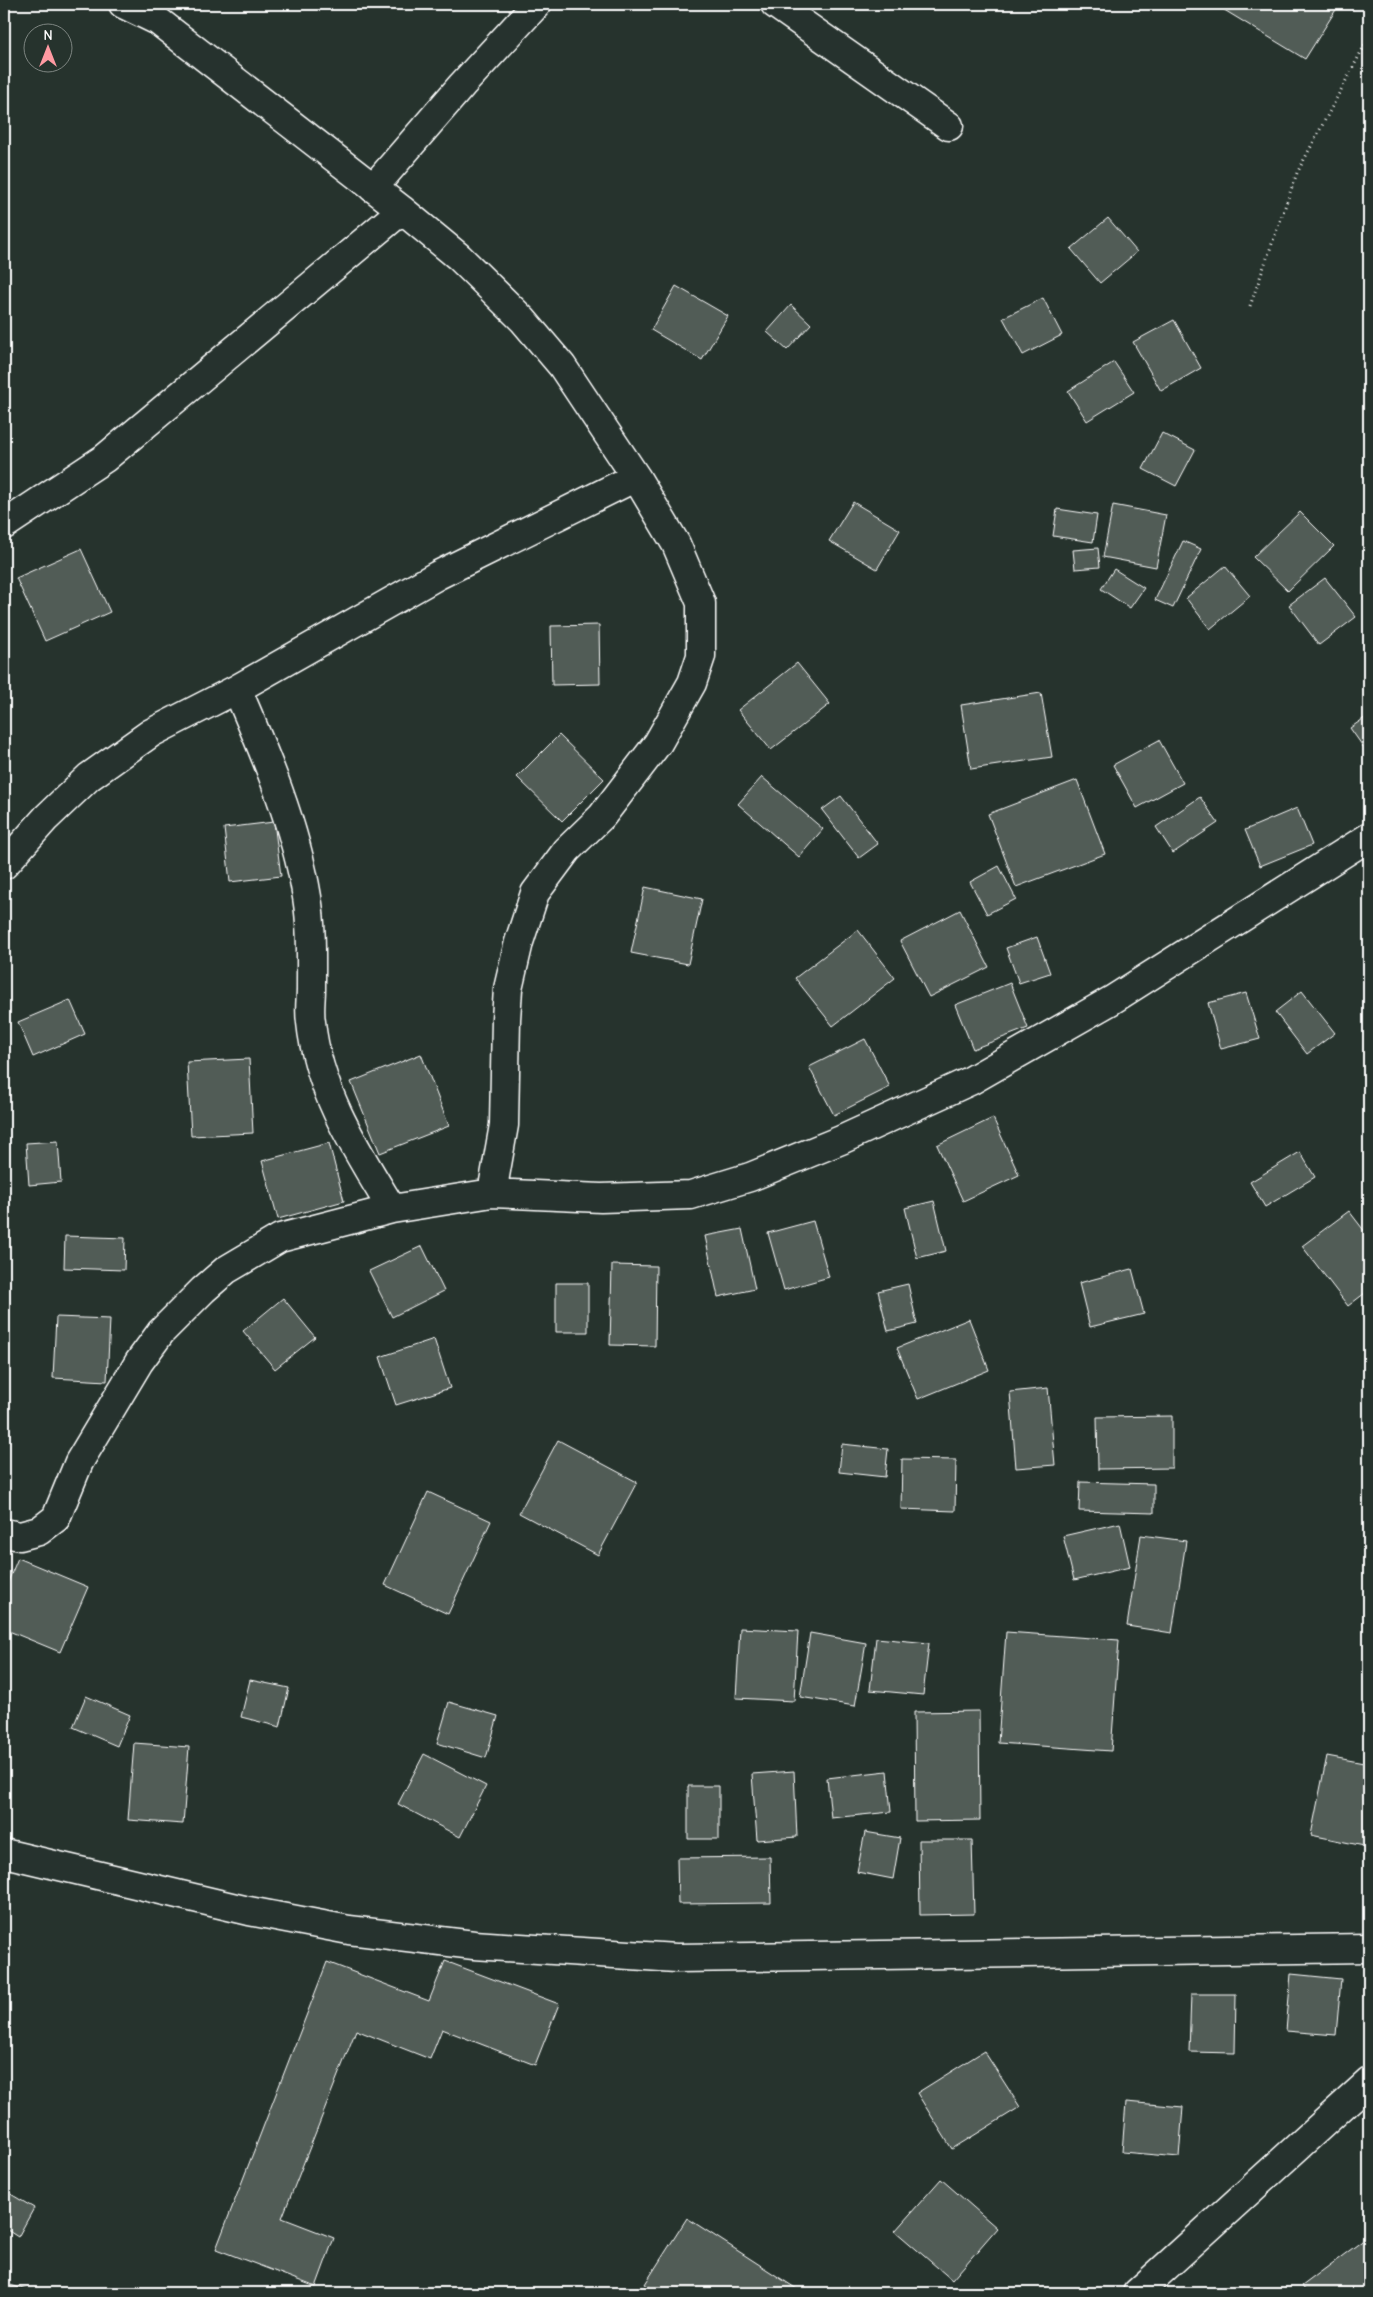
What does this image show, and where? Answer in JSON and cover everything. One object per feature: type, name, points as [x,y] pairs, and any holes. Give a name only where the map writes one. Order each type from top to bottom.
[{"type":"street","points":[[123,4],[158,21],[402,210],[458,257],[522,320],[562,366],[636,476],[676,544],[701,603],[701,656],[692,683],[658,743],[602,816],[567,850],[535,894],[519,942],[508,989],[504,1125],[492,1193]]},
{"type":"street","points":[[373,188],[462,85],[538,4]]},
{"type":"street","points":[[775,4],[949,126]]},
{"type":"street","points":[[4,525],[105,458],[402,210]]},
{"type":"street","points":[[4,865],[46,818],[89,777],[150,733],[237,689],[438,574],[636,476]]},
{"type":"street","points":[[237,689],[273,772],[296,848],[307,898],[311,954],[310,1022],[323,1081],[344,1128],[392,1209]]},
{"type":"street","points":[[4,1533],[20,1536],[40,1532],[56,1518],[79,1462],[139,1362],[160,1332],[226,1270],[280,1238],[392,1209],[492,1193],[601,1198],[691,1195],[759,1174],[841,1140],[970,1081],[1112,1000],[1369,837]]},
{"type":"street","points":[[4,1853],[249,1911],[349,1930],[474,1945],[676,1958],[1369,1948]]},
{"type":"street","points":[[1137,2293],[1369,2082]]},
{"type":"path","points":[[1250,306],[1297,173],[1369,37]]},
{"type":"building","points":[[1224,4],[1331,4],[1337,8],[1305,59],[1221,8]]},
{"type":"building","points":[[1108,218],[1137,252],[1100,283],[1071,249]]},
{"type":"building","points":[[676,286],[728,316],[702,360],[651,330]]},
{"type":"building","points":[[1043,298],[1062,335],[1023,355],[1003,318]]},
{"type":"building","points":[[791,305],[811,324],[787,350],[767,332]]},
{"type":"building","points":[[1174,320],[1201,368],[1161,391],[1133,342]]},
{"type":"building","points":[[1114,362],[1134,392],[1087,421],[1068,391]]},
{"type":"building","points":[[1162,433],[1195,450],[1176,486],[1143,469]]},
{"type":"building","points":[[853,502],[900,530],[877,569],[829,541]]},
{"type":"building","points":[[1113,505],[1166,515],[1156,567],[1103,557]]},
{"type":"building","points":[[1057,509],[1097,515],[1093,542],[1053,536]]},
{"type":"building","points":[[1300,512],[1334,546],[1288,591],[1253,557]]},
{"type":"building","points":[[1183,541],[1201,549],[1173,608],[1155,600]]},
{"type":"building","points":[[1098,548],[1100,567],[1075,569],[1073,550]]},
{"type":"building","points":[[81,549],[110,612],[45,641],[16,578]]},
{"type":"building","points":[[1225,566],[1250,596],[1210,629],[1186,598]]},
{"type":"building","points":[[1114,569],[1144,588],[1130,608],[1101,589]]},
{"type":"building","points":[[1325,578],[1356,617],[1319,645],[1289,605]]},
{"type":"building","points":[[599,625],[600,684],[552,685],[551,626]]},
{"type":"building","points":[[797,663],[830,704],[771,750],[738,710]]},
{"type":"building","points":[[1041,693],[1052,757],[971,769],[961,705]]},
{"type":"building","points":[[1369,715],[1369,755],[1350,728]]},
{"type":"building","points":[[559,735],[604,779],[562,821],[517,777]]},
{"type":"building","points":[[1159,740],[1183,783],[1137,808],[1113,765]]},
{"type":"building","points":[[762,777],[823,829],[799,857],[738,804]]},
{"type":"building","points":[[1077,780],[1105,854],[1016,887],[988,814]]},
{"type":"building","points":[[841,796],[878,844],[859,858],[822,810]]},
{"type":"building","points":[[1200,797],[1218,823],[1173,853],[1156,827]]},
{"type":"building","points":[[1297,808],[1312,845],[1260,866],[1245,830]]},
{"type":"building","points":[[274,822],[281,876],[230,882],[224,828]]},
{"type":"building","points":[[999,866],[1016,899],[987,914],[970,882]]},
{"type":"building","points":[[645,887],[702,899],[688,964],[631,953]]},
{"type":"building","points":[[960,910],[989,967],[929,997],[900,941]]},
{"type":"building","points":[[858,930],[895,978],[833,1026],[795,978]]},
{"type":"building","points":[[1037,937],[1050,973],[1019,983],[1006,948]]},
{"type":"building","points":[[1010,983],[1028,1028],[973,1049],[955,1005]]},
{"type":"building","points":[[1302,991],[1335,1033],[1307,1054],[1275,1012]]},
{"type":"building","points":[[1246,993],[1260,1039],[1221,1049],[1208,1003]]},
{"type":"building","points":[[70,1000],[85,1034],[33,1057],[18,1022]]},
{"type":"building","points":[[865,1039],[890,1087],[834,1115],[809,1067]]},
{"type":"building","points":[[421,1054],[449,1126],[380,1153],[351,1082]]},
{"type":"building","points":[[249,1059],[253,1133],[191,1136],[187,1062]]},
{"type":"building","points":[[993,1118],[1019,1175],[963,1201],[937,1145]]},
{"type":"building","points":[[58,1141],[61,1182],[29,1185],[26,1143]]},
{"type":"building","points":[[329,1143],[344,1201],[278,1219],[262,1161]]},
{"type":"building","points":[[1300,1152],[1315,1177],[1265,1207],[1250,1182]]},
{"type":"building","points":[[934,1201],[946,1251],[917,1258],[905,1208]]},
{"type":"building","points":[[1349,1211],[1369,1237],[1369,1290],[1348,1306],[1302,1246]]},
{"type":"building","points":[[813,1221],[829,1277],[784,1290],[768,1233]]},
{"type":"building","points":[[742,1229],[755,1289],[718,1297],[705,1236]]},
{"type":"building","points":[[65,1236],[125,1238],[124,1270],[64,1268]]},
{"type":"building","points":[[422,1246],[444,1291],[392,1317],[369,1271]]},
{"type":"building","points":[[612,1265],[656,1266],[655,1346],[610,1345]]},
{"type":"building","points":[[1132,1269],[1144,1314],[1090,1327],[1079,1283]]},
{"type":"building","points":[[556,1283],[588,1283],[588,1332],[556,1332]]},
{"type":"building","points":[[908,1284],[917,1324],[888,1331],[878,1291]]},
{"type":"building","points":[[283,1298],[315,1337],[275,1369],[243,1331]]},
{"type":"building","points":[[56,1317],[110,1319],[107,1381],[53,1378]]},
{"type":"building","points":[[969,1319],[989,1370],[918,1399],[897,1348]]},
{"type":"building","points":[[434,1339],[450,1388],[396,1405],[380,1357]]},
{"type":"building","points":[[1048,1388],[1055,1465],[1016,1468],[1010,1392]]},
{"type":"building","points":[[1172,1416],[1172,1468],[1098,1469],[1097,1417]]},
{"type":"building","points":[[558,1440],[637,1482],[598,1555],[519,1513]]},
{"type":"building","points":[[842,1444],[888,1449],[885,1477],[839,1472]]},
{"type":"building","points":[[902,1459],[956,1460],[955,1511],[901,1509]]},
{"type":"building","points":[[1080,1482],[1154,1484],[1154,1513],[1079,1511]]},
{"type":"building","points":[[428,1492],[491,1521],[448,1614],[385,1585]]},
{"type":"building","points":[[1120,1523],[1130,1567],[1074,1580],[1063,1536]]},
{"type":"building","points":[[1141,1535],[1186,1541],[1172,1633],[1127,1626]]},
{"type":"building","points":[[18,1558],[88,1587],[60,1652],[4,1629],[4,1591]]},
{"type":"building","points":[[740,1628],[798,1631],[794,1701],[736,1698]]},
{"type":"building","points":[[1006,1632],[1119,1640],[1111,1751],[998,1743]]},
{"type":"building","points":[[810,1633],[866,1643],[855,1706],[800,1697]]},
{"type":"building","points":[[876,1638],[929,1643],[923,1695],[870,1690]]},
{"type":"building","points":[[250,1680],[289,1688],[280,1727],[241,1717]]},
{"type":"building","points":[[86,1696],[130,1715],[117,1746],[73,1727]]},
{"type":"building","points":[[449,1702],[498,1716],[486,1758],[437,1743]]},
{"type":"building","points":[[979,1711],[980,1820],[915,1821],[914,1712]]},
{"type":"building","points":[[134,1743],[189,1747],[183,1824],[128,1820]]},
{"type":"building","points":[[424,1754],[486,1786],[460,1837],[398,1804]]},
{"type":"building","points":[[1327,1756],[1369,1764],[1369,1847],[1311,1835]]},
{"type":"building","points":[[794,1771],[797,1837],[757,1840],[752,1774]]},
{"type":"building","points":[[887,1771],[891,1812],[831,1818],[827,1778]]},
{"type":"building","points":[[688,1786],[719,1786],[719,1839],[688,1839]]},
{"type":"building","points":[[865,1832],[900,1838],[893,1879],[857,1872]]},
{"type":"building","points":[[919,1840],[972,1840],[974,1914],[920,1915]]},
{"type":"building","points":[[770,1857],[771,1903],[678,1904],[677,1858]]},
{"type":"building","points":[[445,1961],[559,2004],[535,2065],[442,2029],[430,2059],[356,2030],[282,2218],[334,2238],[316,2287],[216,2249],[327,1962],[429,2001]]},
{"type":"building","points":[[1291,1974],[1341,1979],[1336,2035],[1286,2031]]},
{"type":"building","points":[[1191,1994],[1236,1994],[1235,2053],[1189,2052]]},
{"type":"building","points":[[984,2051],[1020,2107],[952,2149],[917,2093]]},
{"type":"building","points":[[1126,2102],[1183,2107],[1179,2157],[1122,2152]]},
{"type":"building","points":[[941,2179],[997,2228],[952,2280],[895,2231]]},
{"type":"building","points":[[4,2190],[34,2208],[18,2237],[4,2228]]},
{"type":"building","points":[[687,2218],[800,2291],[798,2293],[660,2293],[645,2284]]},
{"type":"building","points":[[1369,2236],[1369,2293],[1307,2293],[1302,2286]]},
{"type":"building","points":[[7,2284],[36,2293],[4,2293]]}]
